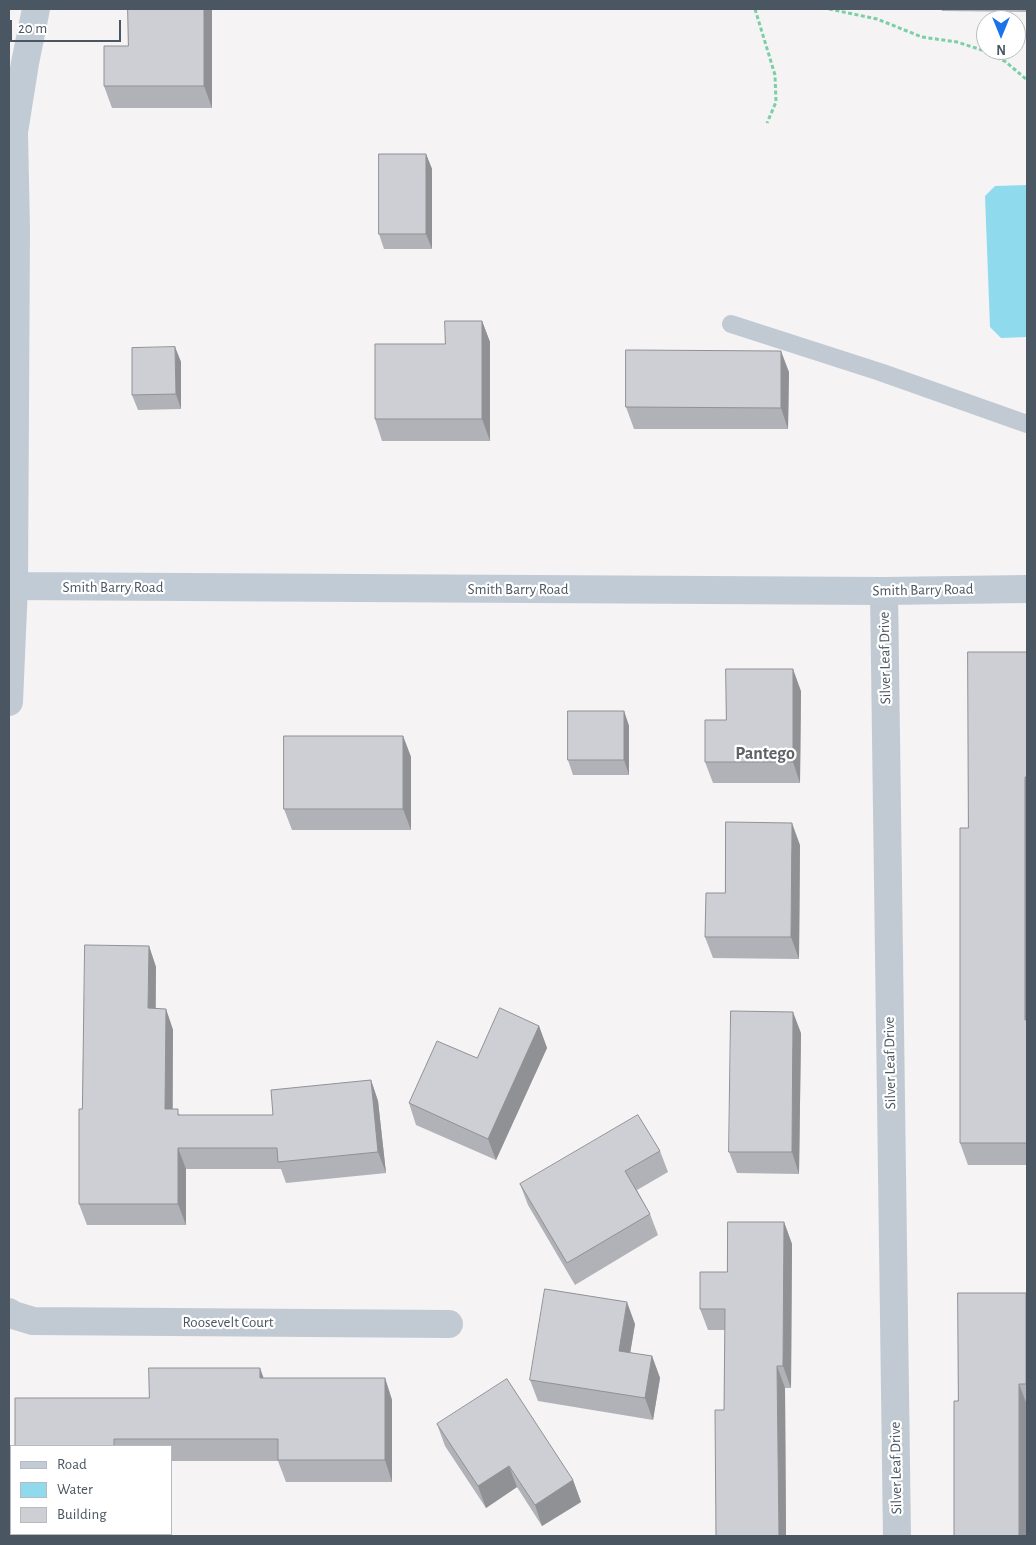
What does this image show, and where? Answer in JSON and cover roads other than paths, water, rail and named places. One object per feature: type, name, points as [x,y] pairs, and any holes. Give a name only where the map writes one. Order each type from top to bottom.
[{"type":"street","points":[[9,702],[16,230],[14,132],[36,9]]},
{"type":"street","name":"Smith Barry Road","points":[[11,586],[884,590],[1027,588]]},
{"type":"street","name":"Silver Leaf Drive","points":[[884,590],[896,1536]]},
{"type":"street","name":"Roosevelt Court","points":[[9,1312],[34,1321],[449,1324]]},
{"type":"lane","points":[[731,324],[880,372],[1027,424]]},
{"type":"water","points":[[1027,185],[1027,337],[1001,338],[990,327],[985,196],[995,186]]},
{"type":"district","name":"Pantego","points":[[765,754]]}]
